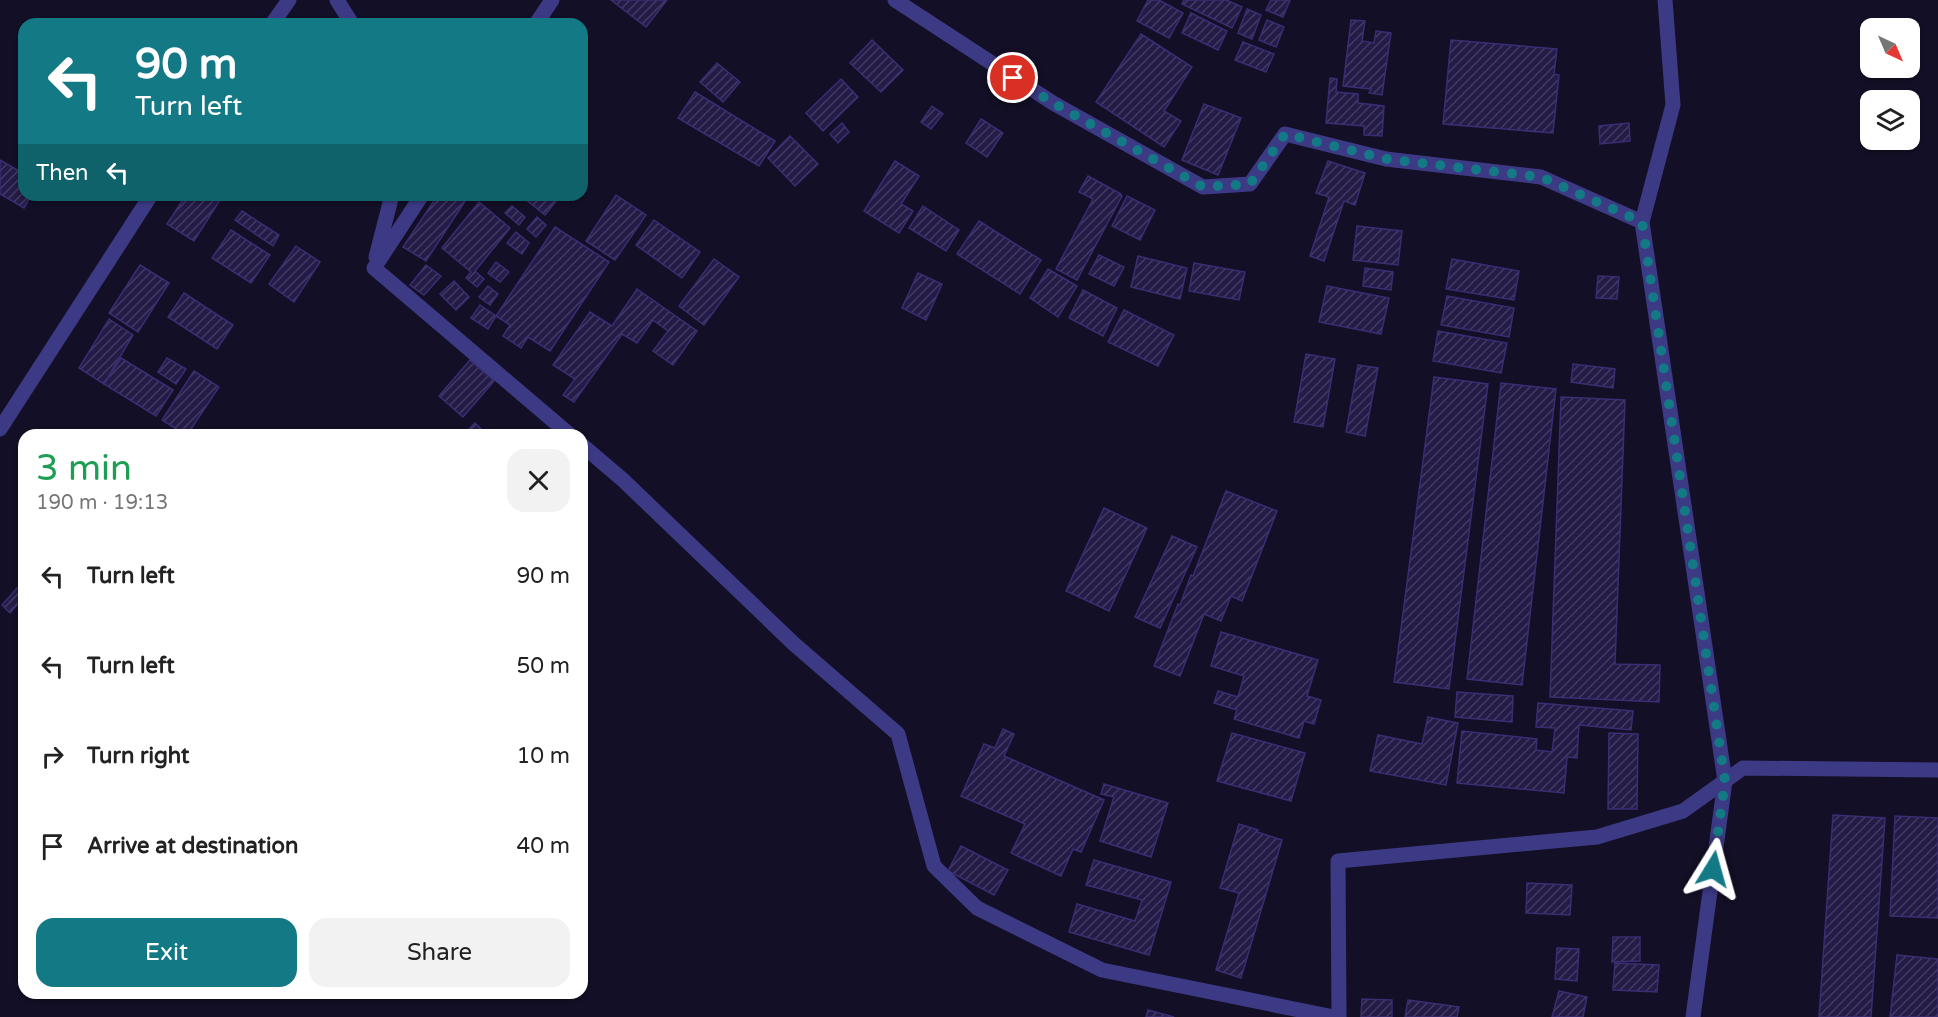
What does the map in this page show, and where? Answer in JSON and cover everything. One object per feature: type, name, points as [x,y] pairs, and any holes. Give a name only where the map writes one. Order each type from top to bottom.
[{"type":"street","points":[[276,18],[289,0]]},
{"type":"street","points":[[337,0],[348,18]]},
{"type":"street","points":[[540,18],[552,0]]},
{"type":"street","points":[[895,0],[1053,103],[1203,187],[1250,184],[1285,134],[1386,159],[1541,177],[1642,222]]},
{"type":"street","points":[[1665,0],[1673,105],[1642,222],[1725,781],[1693,1017]]},
{"type":"street","points":[[0,429],[147,201]]},
{"type":"street","points":[[374,268],[391,201]]},
{"type":"street","points":[[374,268],[418,201]]},
{"type":"street","points":[[374,268],[563,429]]},
{"type":"street","points":[[588,450],[623,480],[794,644],[898,734],[934,866],[977,908],[1102,970],[1334,1017]]},
{"type":"street","points":[[1339,1017],[1338,861],[1597,837],[1683,811],[1743,768],[1938,770]]},
{"type":"building","points":[[611,0],[667,0],[646,27]]},
{"type":"building","points":[[1148,0],[1159,0],[1183,13],[1169,38],[1137,21]]},
{"type":"building","points":[[1184,0],[1226,0],[1242,7],[1232,28],[1182,4]]},
{"type":"building","points":[[1271,0],[1290,0],[1283,17],[1266,10]]},
{"type":"building","points":[[1247,9],[1261,15],[1252,39],[1238,33]]},
{"type":"building","points":[[1191,13],[1227,31],[1218,50],[1182,33]]},
{"type":"building","points":[[1267,20],[1284,27],[1276,47],[1259,40]]},
{"type":"building","points":[[1351,20],[1365,21],[1362,41],[1374,43],[1376,31],[1391,33],[1382,95],[1369,93],[1371,89],[1343,86]]},
{"type":"building","points":[[1141,34],[1192,67],[1164,111],[1181,121],[1164,147],[1096,102]]},
{"type":"building","points":[[872,40],[903,70],[881,92],[850,63]]},
{"type":"building","points":[[1451,40],[1557,49],[1554,74],[1559,75],[1553,133],[1443,124]]},
{"type":"building","points":[[1243,42],[1274,54],[1266,72],[1235,60]]},
{"type":"building","points":[[717,63],[740,82],[723,102],[700,82]]},
{"type":"building","points":[[1330,78],[1337,79],[1336,92],[1358,94],[1358,103],[1384,106],[1382,136],[1364,135],[1364,126],[1326,123]]},
{"type":"building","points":[[841,79],[858,97],[823,131],[806,113]]},
{"type":"building","points":[[695,92],[775,141],[759,166],[678,118]]},
{"type":"building","points":[[1204,104],[1241,118],[1218,175],[1182,160]]},
{"type":"building","points":[[932,106],[943,114],[931,129],[921,122]]},
{"type":"building","points":[[981,119],[1003,133],[987,157],[966,143]]},
{"type":"building","points":[[842,123],[849,132],[838,143],[830,134]]},
{"type":"building","points":[[1629,123],[1630,141],[1600,144],[1599,126]]},
{"type":"building","points":[[790,136],[818,164],[795,186],[768,158]]},
{"type":"building","points":[[0,160],[18,170],[18,201],[28,201],[24,208],[0,194]]},
{"type":"building","points":[[895,161],[919,176],[901,204],[913,211],[899,233],[864,211]]},
{"type":"building","points":[[1328,161],[1365,173],[1355,205],[1344,201],[1324,261],[1310,256],[1329,197],[1316,193]]},
{"type":"building","points":[[1088,176],[1122,196],[1077,280],[1056,269],[1093,199],[1079,192]]},
{"type":"building","points":[[616,195],[646,215],[615,260],[586,241]]},
{"type":"building","points":[[1127,196],[1155,210],[1140,240],[1112,226]]},
{"type":"building","points":[[182,201],[219,201],[194,241],[167,224]]},
{"type":"building","points":[[434,201],[465,201],[426,261],[403,247]]},
{"type":"building","points":[[528,201],[556,201],[545,215]]},
{"type":"building","points":[[479,202],[510,228],[475,271],[484,279],[477,287],[466,278],[471,272],[442,248]]},
{"type":"building","points":[[512,206],[525,217],[519,225],[505,213]]},
{"type":"building","points":[[923,206],[959,230],[946,251],[909,228]]},
{"type":"building","points":[[242,211],[279,235],[273,246],[235,220]]},
{"type":"building","points":[[537,217],[546,225],[536,237],[527,229]]},
{"type":"building","points":[[654,220],[700,252],[682,278],[636,245]]},
{"type":"building","points":[[979,221],[1041,260],[1020,294],[957,254]]},
{"type":"building","points":[[1357,226],[1402,231],[1398,265],[1353,260]]},
{"type":"building","points":[[555,227],[609,262],[550,351],[528,337],[521,348],[503,336],[510,325],[496,316]]},
{"type":"building","points":[[231,230],[270,255],[251,283],[212,258]]},
{"type":"building","points":[[516,232],[529,243],[522,254],[507,243]]},
{"type":"building","points":[[296,246],[320,262],[294,302],[269,284]]},
{"type":"building","points":[[1099,255],[1124,267],[1114,286],[1089,274]]},
{"type":"building","points":[[1138,256],[1187,268],[1180,299],[1131,287]]},
{"type":"building","points":[[714,259],[739,277],[704,325],[679,306]]},
{"type":"building","points":[[1452,259],[1519,271],[1514,300],[1446,289]]},
{"type":"building","points":[[496,262],[509,272],[500,282],[488,273]]},
{"type":"building","points":[[1194,263],[1245,272],[1239,300],[1189,291]]},
{"type":"building","points":[[140,265],[169,283],[138,332],[109,313]]},
{"type":"building","points":[[426,265],[441,276],[424,295],[410,285]]},
{"type":"building","points":[[1365,268],[1393,272],[1391,290],[1363,286]]},
{"type":"building","points":[[1048,269],[1077,286],[1058,317],[1030,298]]},
{"type":"building","points":[[918,273],[942,284],[926,320],[902,308]]},
{"type":"building","points":[[1598,276],[1619,277],[1617,299],[1596,298]]},
{"type":"building","points":[[454,281],[469,297],[456,310],[440,294]]},
{"type":"building","points":[[488,286],[498,294],[490,305],[479,297]]},
{"type":"building","points":[[1327,286],[1389,298],[1381,334],[1319,322]]},
{"type":"building","points":[[637,289],[697,331],[673,365],[653,351],[668,331],[653,320],[637,343],[622,334],[574,402],[563,395],[575,379],[553,365],[590,312],[612,326]]},
{"type":"building","points":[[1083,290],[1117,308],[1103,336],[1069,318]]},
{"type":"building","points":[[184,293],[233,325],[217,349],[168,317]]},
{"type":"building","points":[[1447,296],[1514,308],[1509,337],[1441,325]]},
{"type":"building","points":[[480,305],[496,316],[488,329],[471,318]]},
{"type":"building","points":[[1124,310],[1174,335],[1158,366],[1108,342]]},
{"type":"building","points":[[109,319],[133,335],[104,384],[79,368]]},
{"type":"building","points":[[1438,331],[1507,343],[1501,373],[1433,361]]},
{"type":"building","points":[[1306,354],[1335,359],[1323,427],[1294,422]]},
{"type":"building","points":[[121,358],[173,390],[156,416],[104,384]]},
{"type":"building","points":[[167,358],[186,369],[176,384],[158,372]]},
{"type":"building","points":[[470,360],[494,381],[463,417],[439,396]]},
{"type":"building","points":[[1573,364],[1615,369],[1613,388],[1571,382]]},
{"type":"building","points":[[1358,365],[1378,368],[1365,436],[1346,432]]},
{"type":"building","points":[[194,371],[219,387],[191,429],[176,429],[162,420]]},
{"type":"building","points":[[1434,377],[1488,384],[1449,689],[1394,682]]},
{"type":"building","points":[[1501,383],[1556,389],[1522,685],[1467,679]]},
{"type":"building","points":[[1561,397],[1625,400],[1615,664],[1660,665],[1659,702],[1550,697]]},
{"type":"building","points":[[475,423],[481,429],[469,429]]},
{"type":"building","points":[[1226,491],[1277,511],[1242,601],[1231,596],[1221,621],[1204,614],[1180,676],[1154,666],[1178,604],[1180,605],[1191,575],[1193,576]]},
{"type":"building","points":[[1104,508],[1147,528],[1109,611],[1066,591]]},
{"type":"building","points":[[1172,536],[1197,547],[1160,628],[1135,617]]},
{"type":"building","points":[[18,587],[18,604],[10,613],[2,605]]},
{"type":"building","points":[[1221,632],[1318,660],[1307,696],[1321,700],[1314,724],[1304,721],[1299,738],[1234,719],[1237,710],[1214,703],[1218,691],[1238,697],[1244,676],[1211,666]]},
{"type":"building","points":[[1457,692],[1513,696],[1512,722],[1455,717]]},
{"type":"building","points":[[1538,703],[1633,711],[1631,730],[1579,725],[1577,758],[1567,757],[1564,793],[1457,783],[1462,731],[1537,739],[1536,750],[1552,752],[1555,728],[1536,727]]},
{"type":"building","points":[[1428,717],[1458,723],[1446,785],[1370,771],[1378,735],[1422,744]]},
{"type":"building","points":[[1003,729],[1014,734],[1004,756],[1104,800],[1081,852],[1073,849],[1061,876],[1011,853],[1025,824],[961,796],[984,744],[995,748]]},
{"type":"building","points":[[1232,733],[1305,753],[1291,801],[1217,781]]},
{"type":"building","points":[[1609,733],[1638,734],[1637,809],[1608,809]]},
{"type":"building","points":[[1104,784],[1168,803],[1151,857],[1100,841],[1114,797],[1101,794]]},
{"type":"building","points":[[1833,815],[1885,818],[1871,1017],[1819,1017]]},
{"type":"building","points":[[1895,816],[1938,818],[1938,918],[1890,916]]},
{"type":"building","points":[[1239,824],[1282,840],[1241,978],[1216,970],[1239,893],[1220,888]]},
{"type":"building","points":[[961,846],[1008,870],[994,895],[948,871]]},
{"type":"building","points":[[1094,860],[1171,882],[1149,955],[1069,932],[1077,904],[1135,921],[1142,900],[1086,885]]},
{"type":"building","points":[[1527,883],[1572,885],[1570,915],[1526,913]]},
{"type":"building","points":[[1613,937],[1640,937],[1640,961],[1612,962]]},
{"type":"building","points":[[1557,948],[1579,949],[1577,981],[1555,979]]},
{"type":"building","points":[[1897,955],[1938,959],[1938,1017],[1890,1017]]},
{"type":"building","points":[[1615,963],[1659,965],[1657,992],[1613,990]]},
{"type":"building","points":[[1559,991],[1587,997],[1583,1017],[1552,1017]]},
{"type":"building","points":[[1362,999],[1392,1000],[1392,1017],[1361,1017]]},
{"type":"building","points":[[1408,1000],[1459,1007],[1457,1017],[1405,1017]]},
{"type":"building","points":[[1148,1010],[1174,1017],[1146,1017]]},
{"type":"route","points":[[1013,78],[1203,187],[1250,184],[1285,134],[1386,159],[1541,177],[1642,222],[1725,781],[1713,869]]}]
